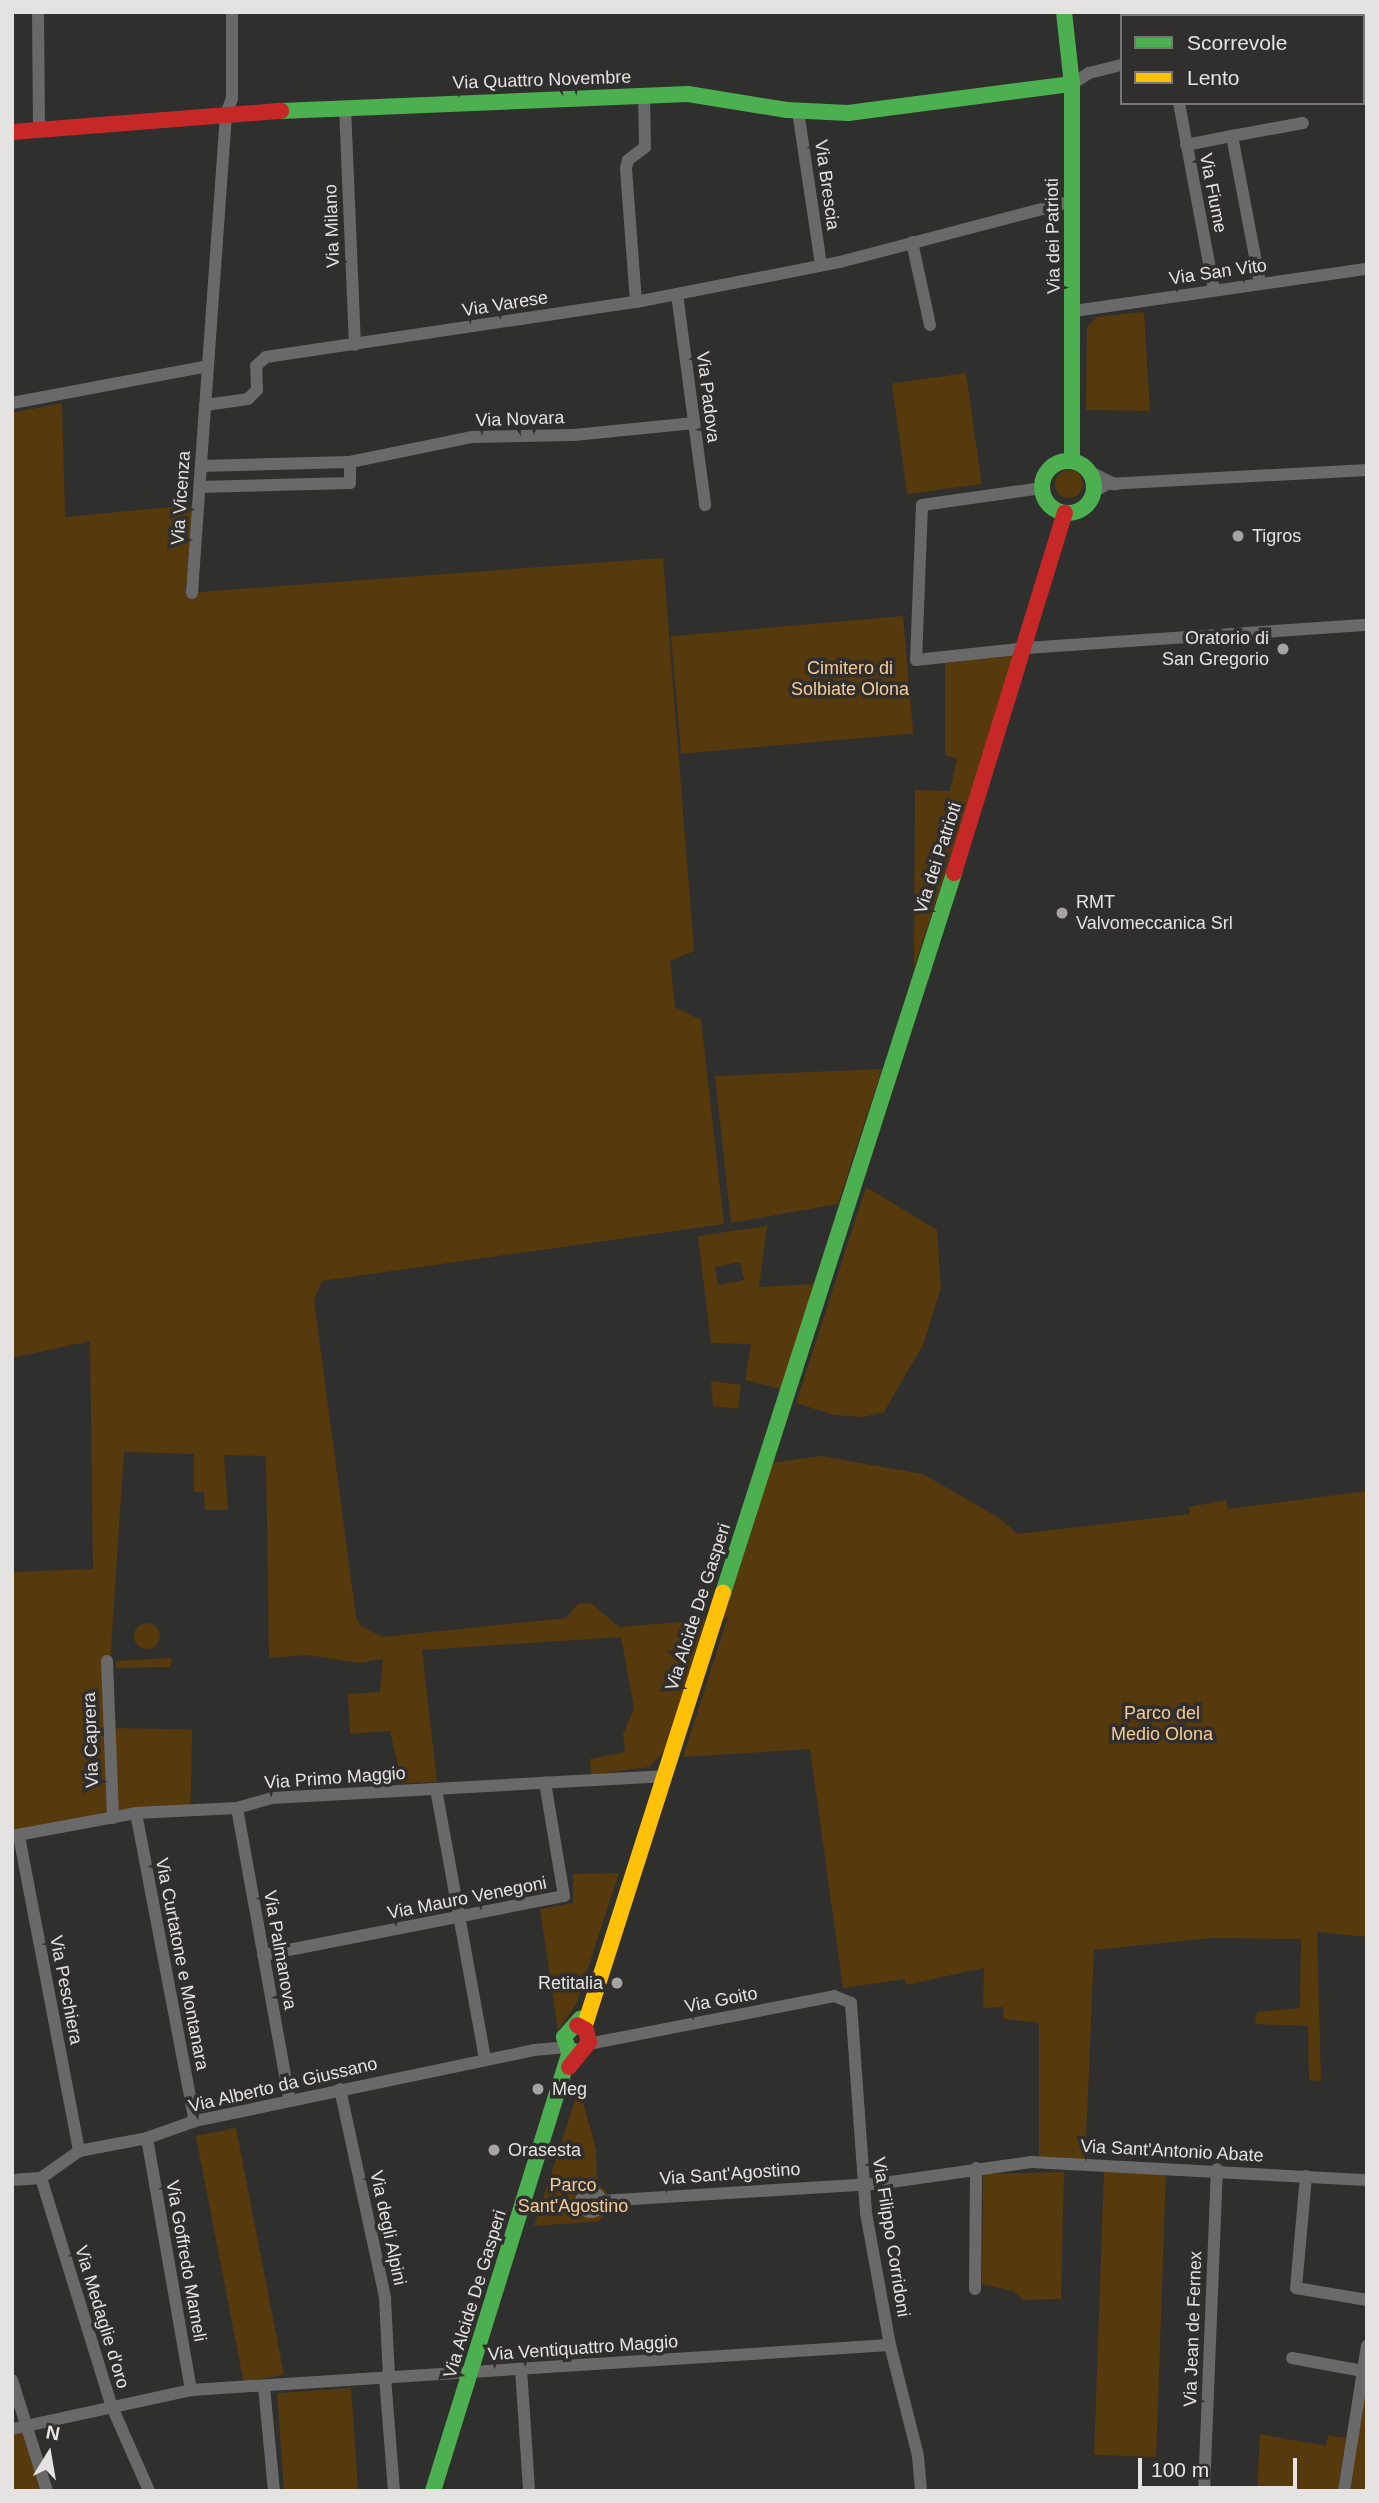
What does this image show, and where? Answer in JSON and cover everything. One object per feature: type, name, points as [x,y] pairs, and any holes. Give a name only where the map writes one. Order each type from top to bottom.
[{"type":"street","points":[[38,12],[39,130]]},
{"type":"street","points":[[205,405],[226,113],[232,99],[232,12]]},
{"type":"street","name":"Via dei Patrioti","points":[[1064,12],[1072,84],[1072,461]]},
{"type":"street","points":[[1072,84],[1089,74],[1120,66]]},
{"type":"street","name":"Via Quattro Novembre","points":[[12,132],[226,113],[644,95],[706,95],[798,111],[848,113],[1072,84]]},
{"type":"street","points":[[636,302],[626,168],[631,156],[645,147],[644,95]]},
{"type":"street","name":"Via Fiume","points":[[1178,105],[1214,290]]},
{"type":"street","name":"Via Milano","points":[[345,107],[355,345]]},
{"type":"street","name":"Via Brescia","points":[[798,111],[821,265]]},
{"type":"street","points":[[1186,145],[1303,123]]},
{"type":"street","points":[[1232,136],[1260,283]]},
{"type":"street","name":"Via Varese","points":[[205,405],[252,397],[257,390],[256,366],[262,358],[636,302],[821,265],[1072,201]]},
{"type":"street","points":[[912,242],[930,326]]},
{"type":"street","name":"Via San Vito","points":[[1073,311],[1367,269]]},
{"type":"street","name":"Via Padova","points":[[677,294],[705,505]]},
{"type":"street","points":[[12,402],[208,366]]},
{"type":"street","name":"Via Vicenza","points":[[192,593],[205,405]]},
{"type":"street","name":"Via Novara","points":[[201,466],[350,462],[472,437],[575,435],[694,423]]},
{"type":"street","points":[[1115,484],[1072,461],[1048,470],[1042,488],[1049,505],[1065,513],[1085,507],[1094,492],[1115,484],[1367,470]]},
{"type":"street","points":[[200,486],[350,483],[350,462]]},
{"type":"street","points":[[1090,472],[1094,492]]},
{"type":"street","points":[[1042,488],[922,505],[916,660],[1026,648],[1367,625]]},
{"type":"street","name":"Via dei Patrioti","points":[[844,1214],[1026,648],[1065,513]]},
{"type":"street","name":"Via Alcide De Gasperi","points":[[433,2491],[844,1214]]},
{"type":"street","name":"Via Caprera","points":[[107,1661],[113,1818]]},
{"type":"street","name":"Via Primo Maggio","points":[[16,1836],[136,1813],[237,1808],[272,1798],[662,1776]]},
{"type":"street","name":"Via Mauro Venegoni","points":[[263,1955],[564,1896],[545,1783]]},
{"type":"street","points":[[436,1788],[485,2059]]},
{"type":"street","name":"Via Palmanova","points":[[237,1808],[289,2098]]},
{"type":"street","name":"Via Curtatone e Montanara","points":[[136,1813],[195,2121]]},
{"type":"street","name":"Via Peschiera","points":[[16,1836],[79,2151]]},
{"type":"street","name":"Via Goito","points":[[577,2039],[614,2037],[834,1996]]},
{"type":"street","name":"Via Filippo Corridoni","points":[[834,1996],[846,1999],[853,2008],[862,2184],[890,2345],[918,2456],[921,2491]]},
{"type":"street","name":"Via Alberto da Giussano","points":[[41,2178],[79,2151],[147,2138],[195,2121],[289,2098],[577,2039]]},
{"type":"street","name":"Via degli Alpini","points":[[340,2089],[385,2298],[394,2491]]},
{"type":"street","name":"Via Goffredo Mameli","points":[[147,2138],[191,2390]]},
{"type":"street","name":"Via Sant'Antonio Abate","points":[[862,2184],[1032,2162],[1217,2169],[1367,2180]]},
{"type":"street","points":[[975,2168],[975,2288]]},
{"type":"street","name":"Via Jean de Fernex","points":[[1204,2491],[1217,2169]]},
{"type":"street","points":[[1306,2176],[1296,2288],[1367,2300]]},
{"type":"street","points":[[12,2180],[41,2178]]},
{"type":"street","name":"Via Medaglie d'oro","points":[[41,2178],[112,2407],[149,2491]]},
{"type":"street","name":"Via Sant'Agostino","points":[[601,2201],[862,2184]]},
{"type":"street","name":"Via Ventiquattro Maggio","points":[[12,2429],[191,2390],[890,2345]]},
{"type":"street","points":[[1344,2491],[1367,2346]]},
{"type":"street","points":[[1292,2358],[1363,2371]]},
{"type":"street","points":[[521,2369],[529,2491]]},
{"type":"street","points":[[12,2380],[47,2491]]},
{"type":"street","points":[[264,2387],[274,2491]]},
{"type":"green space","points":[[1144,312],[1150,411],[1086,410],[1087,327],[1097,317]]},
{"type":"green space","points":[[966,373],[982,484],[907,494],[892,383]]},
{"type":"green space","points":[[62,403],[65,517],[192,505],[186,593],[663,558],[694,951],[670,961],[675,1007],[701,1020],[724,1224],[322,1281],[314,1300],[356,1617],[361,1626],[383,1637],[566,1618],[578,1604],[591,1603],[619,1627],[705,1620],[665,1750],[649,1767],[591,1775],[590,1759],[625,1752],[623,1734],[634,1708],[621,1637],[422,1650],[437,1782],[402,1783],[390,1731],[350,1734],[348,1694],[380,1692],[383,1659],[359,1663],[307,1655],[269,1658],[266,1456],[224,1455],[228,1510],[205,1510],[204,1492],[194,1492],[194,1454],[124,1452],[108,1693],[108,1812],[12,1831],[12,1572],[93,1569],[90,1341],[12,1358],[12,413]]},
{"type":"green space","points":[[1069,470],[1079,474],[1083,484],[1079,494],[1069,498],[1059,494],[1055,484],[1059,474]]},
{"type":"green space","name":"Cimitero di Solbiate Olona","points":[[903,616],[913,734],[681,754],[671,636]]},
{"type":"green space","points":[[1010,655],[1014,662],[914,968],[915,790],[950,791],[957,759],[945,755],[945,663]]},
{"type":"green space","points":[[882,1069],[838,1204],[731,1223],[715,1076]]},
{"type":"green space","points":[[866,1187],[937,1230],[941,1288],[923,1345],[884,1412],[863,1417],[834,1415],[796,1403]]},
{"type":"green space","points":[[767,1226],[759,1287],[814,1284],[781,1389],[745,1380],[751,1344],[711,1343],[698,1236]],"holes":[[[740,1262],[744,1280],[718,1285],[715,1267]]]},
{"type":"green space","points":[[711,1381],[741,1385],[738,1409],[713,1406]]},
{"type":"green space","name":"Parco del Medio Olona","points":[[820,1456],[923,1474],[999,1518],[1018,1534],[1190,1514],[1189,1507],[1226,1500],[1228,1509],[1367,1491],[1367,1937],[1317,1932],[1321,2081],[1309,2080],[1308,2026],[1255,2024],[1257,2012],[1300,2008],[1301,1939],[1212,1938],[1094,1950],[1085,2163],[1039,2157],[1039,2023],[1004,2019],[1003,2007],[983,2008],[984,1968],[906,1985],[905,1979],[843,1988],[810,1749],[683,1757],[728,1617],[718,1618],[772,1463]]},
{"type":"green space","points":[[147,1623],[156,1627],[160,1636],[156,1645],[147,1649],[138,1645],[134,1636],[138,1627]]},
{"type":"green space","points":[[171,1658],[171,1667],[116,1668],[116,1661]]},
{"type":"green space","points":[[111,1728],[192,1729],[191,1812],[110,1811]]},
{"type":"green space","points":[[619,1873],[576,2005],[558,2030],[540,1909],[573,1903],[573,1874]]},
{"type":"green space","name":"Parco Sant'Agostino","points":[[579,2088],[596,2149],[597,2185],[606,2191],[610,2210],[599,2221],[534,2226]]},
{"type":"green space","points":[[236,2128],[284,2374],[244,2382],[196,2136]]},
{"type":"green space","points":[[1104,2171],[1166,2173],[1156,2457],[1094,2455]]},
{"type":"green space","points":[[1064,2172],[1061,2299],[1023,2300],[1013,2291],[982,2284],[983,2174]]},
{"type":"green space","points":[[1367,2348],[1367,2491],[1345,2491]]},
{"type":"green space","points":[[351,2388],[358,2491],[284,2491],[277,2393]]},
{"type":"green space","points":[[24,2431],[45,2491],[12,2491],[12,2435]]},
{"type":"green space","points":[[1260,2434],[1326,2446],[1328,2435],[1346,2438],[1338,2491],[1257,2491]]},
{"type":"traffic: fast","points":[[1064,12],[1072,84],[1072,461]]},
{"type":"traffic: fast","points":[[281,111],[688,94],[787,110],[848,113],[1072,84]]},
{"type":"traffic: fast","points":[[1068,461],[1078,463],[1086,469],[1092,477],[1094,487],[1092,497],[1086,505],[1078,511],[1068,513],[1058,511],[1050,505],[1044,497],[1042,487],[1044,477],[1050,469],[1058,463],[1068,461]]},
{"type":"traffic: fast","points":[[723,1593],[954,873]]},
{"type":"traffic: fast","points":[[577,2052],[568,2049],[564,2037],[581,2018]]},
{"type":"traffic: fast","points":[[433,2491],[570,2051]]},
{"type":"traffic: slow","points":[[584,2028],[723,1593]]},
{"type":"traffic: jam","points":[[12,132],[281,111]]},
{"type":"traffic: jam","points":[[954,873],[1065,513]]},
{"type":"traffic: jam","points":[[569,2067],[589,2042],[586,2030],[577,2025]]},
{"type":"place","name":"Tigros","points":[[1238,536]]},
{"type":"place","name":"Oratorio di San Gregorio","points":[[1283,649]]},
{"type":"place","name":"RMT Valvomeccanica Srl","points":[[1062,913]]},
{"type":"place","name":"Retitalia","points":[[617,1983]]},
{"type":"place","name":"Meg","points":[[538,2089]]},
{"type":"place","name":"Orasesta","points":[[494,2150]]}]
